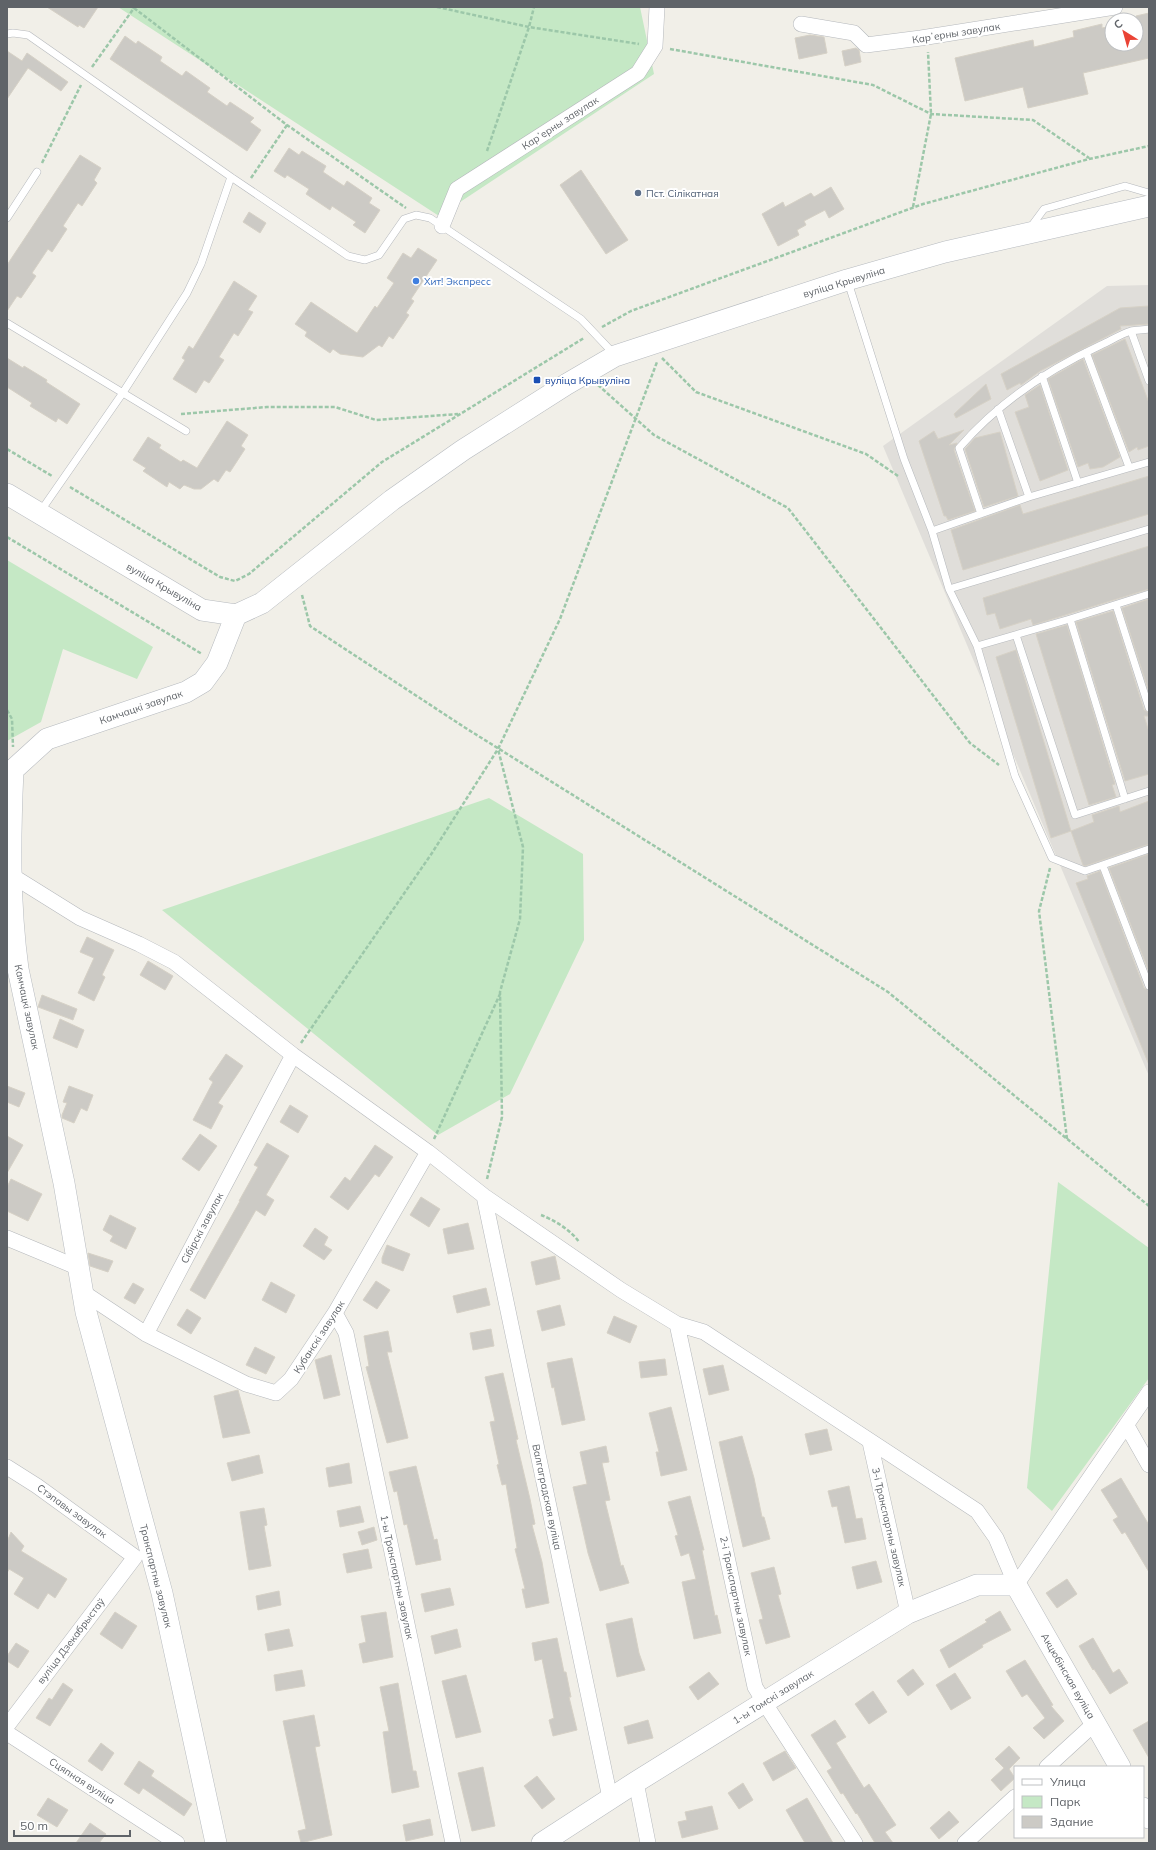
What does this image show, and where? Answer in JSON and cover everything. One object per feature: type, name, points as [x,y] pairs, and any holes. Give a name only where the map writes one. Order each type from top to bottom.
[{"type":"main road","name":"вуліца Крывуліна","points":[[7,494],[202,610],[236,615],[262,603],[392,500],[463,450],[585,372],[615,356],[847,280],[945,252],[1149,206]]},
{"type":"main road","name":"Камчацкі завулак","points":[[85,1302],[64,1182],[18,969],[13,933],[10,773],[47,739],[186,692],[203,682],[217,664],[236,615]]},
{"type":"main road","name":"Транспартны завулак","points":[[85,1302],[143,1555],[162,1593],[216,1843]]},
{"type":"main road","name":"1-ы Томскі завулак","points":[[542,1843],[610,1798],[908,1613],[977,1585],[1016,1585]]},
{"type":"main road","name":"Акцюбінская вуліца","points":[[1016,1585],[1119,1766]]},
{"type":"street","name":"Карʼерны завулак","points":[[442,226],[457,189],[638,73],[655,46],[657,7]]},
{"type":"street","name":"Карʼерны завулак","points":[[801,24],[854,34],[866,45],[927,37],[1115,7]]},
{"type":"street","points":[[11,875],[80,918],[139,944],[174,962],[293,1055],[428,1152],[484,1196],[620,1290],[677,1324],[704,1332],[977,1511],[996,1538],[1016,1585]]},
{"type":"street","name":"Сібірскі завулак","points":[[146,1334],[293,1055]]},
{"type":"street","name":"Кубанскі завулак","points":[[146,1334],[246,1384],[276,1393],[292,1379],[335,1313],[428,1152]]},
{"type":"street","name":"Валгаградская вуліца","points":[[484,1196],[610,1798]]},
{"type":"street","points":[[7,1238],[79,1268]]},
{"type":"street","points":[[85,1302],[146,1334]]},
{"type":"street","name":"1-ы Транспартны завулак","points":[[335,1313],[346,1333],[453,1843]]},
{"type":"street","name":"2-і Транспартны завулак","points":[[677,1324],[756,1686],[764,1702],[855,1843]]},
{"type":"street","points":[[1016,1585],[1149,1392]]},
{"type":"street","points":[[1127,1426],[1149,1465]]},
{"type":"street","name":"3-і Транспартны завулак","points":[[870,1442],[908,1613]]},
{"type":"street","name":"Стэпавы завулак","points":[[7,1467],[143,1555]]},
{"type":"street","name":"вуліца Дзекабрыстаў","points":[[7,1726],[143,1555]]},
{"type":"street","points":[[1048,1766],[1095,1723]]},
{"type":"street","name":"Сцяпная вуліца","points":[[7,1732],[177,1843]]},
{"type":"street","points":[[636,1782],[648,1843]]},
{"type":"street","points":[[964,1843],[1014,1798]]},
{"type":"lane","points":[[7,34],[13,33],[28,35],[231,177],[348,256],[365,260],[379,255],[404,219],[416,215],[430,218],[580,319],[615,356]]},
{"type":"lane","points":[[7,218],[38,172]]},
{"type":"lane","points":[[39,514],[122,394],[186,292],[201,264],[231,177]]},
{"type":"lane","points":[[1025,234],[1044,209],[1125,186],[1149,193]]},
{"type":"lane","points":[[847,280],[914,486],[932,531],[949,589],[977,646],[1016,776],[1052,858],[1085,871],[1149,849]]},
{"type":"lane","points":[[7,323],[122,394],[186,431]]},
{"type":"lane","points":[[982,514],[959,448],[998,409],[1042,376],[1086,352],[1131,331],[1149,329]]},
{"type":"lane","points":[[1131,331],[1149,381]]},
{"type":"lane","points":[[1086,352],[1129,468]]},
{"type":"lane","points":[[1042,376],[1078,483]]},
{"type":"lane","points":[[998,409],[1029,497]]},
{"type":"lane","points":[[932,531],[1029,497],[1149,462]]},
{"type":"lane","points":[[949,589],[1149,529]]},
{"type":"lane","points":[[977,646],[1149,594]]},
{"type":"lane","points":[[1116,605],[1149,708]]},
{"type":"lane","points":[[1070,619],[1125,799]]},
{"type":"lane","points":[[1016,635],[1075,815],[1149,791]]},
{"type":"lane","points":[[1103,866],[1149,986]]},
{"type":"path","points":[[437,7],[529,27],[655,46],[873,85],[931,114],[1033,120],[1089,159]]},
{"type":"path","points":[[479,175],[529,27],[534,7]]},
{"type":"path","points":[[134,8],[287,125],[416,215]]},
{"type":"path","points":[[913,208],[931,114],[927,37]]},
{"type":"path","points":[[245,186],[287,125]]},
{"type":"path","points":[[7,449],[220,577],[235,581],[249,574],[382,462],[592,332],[631,311],[913,208],[1089,159],[1149,146]]},
{"type":"path","points":[[293,1055],[432,853],[498,749],[560,619],[659,355],[696,392],[866,454],[914,486]]},
{"type":"path","points":[[585,372],[654,435],[788,508],[970,743],[1016,776]]},
{"type":"path","points":[[161,416],[267,407],[335,407],[376,420],[460,414]]},
{"type":"path","points":[[7,537],[217,664]]},
{"type":"path","points":[[296,575],[310,626],[498,749],[888,992],[1149,1206]]},
{"type":"path","points":[[7,710],[12,719],[10,773]]},
{"type":"path","points":[[428,1152],[500,992],[520,919],[523,847],[498,749]]},
{"type":"path","points":[[1052,858],[1039,911],[1067,1139]]},
{"type":"path","points":[[484,1196],[502,1117],[500,992]]},
{"type":"shaded area","points":[[1149,285],[1149,1076],[883,446],[1107,286]]},
{"type":"green space","points":[[118,7],[640,7],[654,74],[439,216]]},
{"type":"green space","points":[[7,560],[153,647],[137,679],[63,649],[41,722],[7,741]]},
{"type":"green space","points":[[489,798],[583,854],[584,940],[510,1094],[438,1135],[162,910]]},
{"type":"green space","points":[[1058,1182],[1149,1248],[1149,1378],[1052,1511],[1027,1488]]},
{"type":"building","points":[[47,7],[98,7],[84,28],[79,25],[78,27]]},
{"type":"building","points":[[1149,13],[1149,58],[1083,73],[1088,94],[1028,108],[1023,87],[965,101],[955,58],[1033,40],[1034,47],[1074,37],[1073,31],[1102,24],[1102,28],[1104,28],[1104,52],[1144,52],[1144,14]]},
{"type":"building","points":[[810,35],[824,37],[827,53],[799,59],[795,38]]},
{"type":"building","points":[[125,36],[136,44],[138,41],[162,57],[160,61],[182,76],[186,71],[210,88],[207,92],[227,106],[230,102],[254,118],[250,122],[261,130],[247,151],[110,59]]},
{"type":"building","points":[[856,48],[859,50],[861,62],[845,66],[842,51]]},
{"type":"building","points":[[7,51],[22,61],[27,53],[68,82],[61,91],[28,68],[7,99]]},
{"type":"building","points":[[289,148],[299,155],[302,151],[326,166],[323,172],[344,186],[347,181],[372,198],[369,203],[380,210],[365,233],[353,225],[356,222],[332,206],[330,210],[306,194],[309,189],[287,175],[285,178],[274,171]]},
{"type":"building","points":[[80,155],[101,168],[94,180],[97,183],[82,206],[78,203],[63,226],[67,229],[52,252],[48,249],[32,273],[36,276],[21,298],[17,296],[7,311],[7,265]]},
{"type":"building","points":[[581,170],[628,240],[606,254],[560,185]]},
{"type":"building","points":[[831,187],[844,209],[829,218],[825,210],[804,221],[806,225],[797,230],[799,235],[778,246],[762,214],[783,202],[785,207],[811,193],[814,197]]},
{"type":"building","points":[[249,212],[266,223],[260,233],[243,222]]},
{"type":"building","points":[[418,248],[437,260],[411,299],[414,301],[406,313],[409,315],[393,339],[389,336],[382,347],[379,345],[363,357],[340,354],[333,349],[330,353],[305,336],[307,332],[295,324],[311,302],[357,333],[375,306],[377,308],[394,283],[387,278],[403,253],[411,258]]},
{"type":"building","points":[[234,281],[257,296],[248,310],[253,312],[238,336],[234,333],[219,357],[224,360],[209,383],[204,380],[196,393],[173,379],[185,360],[182,358],[189,346],[193,349]]},
{"type":"building","points":[[1149,306],[1149,324],[1120,326],[1121,329],[1040,371],[1021,385],[1020,383],[1007,390],[1001,374],[1120,308]]},
{"type":"building","points":[[1125,339],[1149,403],[1149,446],[1138,450],[1137,447],[1129,452],[1092,355]]},
{"type":"building","points":[[7,358],[47,380],[46,382],[80,404],[67,424],[58,418],[56,422],[30,406],[32,403],[7,387]]},
{"type":"building","points":[[1083,359],[1120,457],[1103,467],[1090,469],[1088,463],[1078,467],[1048,379]]},
{"type":"building","points":[[986,384],[991,399],[956,418],[954,414]]},
{"type":"building","points":[[1040,385],[1068,470],[1040,481],[1015,412],[1029,407],[1025,395]]},
{"type":"building","points":[[227,421],[248,435],[241,446],[245,449],[230,472],[226,470],[218,482],[214,479],[201,489],[194,489],[184,485],[180,489],[169,482],[167,487],[143,471],[146,468],[133,460],[148,437],[161,445],[159,448],[181,462],[183,460],[197,468]]},
{"type":"building","points":[[964,430],[949,445],[957,443],[954,450],[975,511],[948,520],[946,516],[944,516],[919,441],[934,431],[938,439]]},
{"type":"building","points":[[1000,432],[1018,496],[984,507],[965,449],[975,438]]},
{"type":"building","points":[[1149,476],[1149,514],[963,570],[951,530],[1020,505],[1023,514]]},
{"type":"building","points":[[1149,546],[1149,589],[1033,625],[1031,619],[1000,629],[995,613],[987,615],[983,598]]},
{"type":"building","points":[[1149,599],[1149,692],[1122,608]]},
{"type":"building","points":[[1113,611],[1144,710],[1149,713],[1149,716],[1144,716],[1149,732],[1149,774],[1125,781],[1076,622]]},
{"type":"building","points":[[1067,625],[1115,784],[1112,785],[1116,797],[1089,805],[1036,634]]},
{"type":"building","points":[[1016,650],[1071,831],[1051,838],[996,657]]},
{"type":"building","points":[[1149,801],[1149,844],[1085,866],[1083,865],[1071,831],[1094,822],[1092,815],[1119,806],[1120,812]]},
{"type":"building","points":[[1149,854],[1149,972],[1109,868]]},
{"type":"building","points":[[1100,871],[1144,988],[1149,991],[1149,1065],[1076,883],[1088,879],[1087,876]]},
{"type":"building","points":[[87,937],[114,950],[102,975],[105,977],[94,1001],[78,993],[94,958],[80,952]]},
{"type":"building","points":[[148,961],[173,976],[165,990],[140,975]]},
{"type":"building","points":[[42,995],[77,1009],[73,1020],[38,1007]]},
{"type":"building","points":[[60,1019],[84,1030],[77,1048],[53,1038]]},
{"type":"building","points":[[226,1054],[243,1066],[218,1103],[223,1106],[211,1129],[193,1120],[213,1082],[209,1079]]},
{"type":"building","points":[[7,1086],[25,1093],[19,1107],[7,1102]]},
{"type":"building","points":[[69,1086],[93,1095],[87,1111],[81,1108],[74,1123],[62,1118],[67,1103],[63,1102]]},
{"type":"building","points":[[290,1105],[308,1116],[298,1133],[280,1122]]},
{"type":"building","points":[[200,1134],[217,1146],[199,1171],[182,1159]]},
{"type":"building","points":[[7,1136],[23,1145],[7,1173]]},
{"type":"building","points":[[267,1143],[289,1156],[266,1195],[274,1200],[265,1216],[256,1210],[205,1299],[190,1290],[258,1167],[254,1165]]},
{"type":"building","points":[[375,1145],[393,1157],[379,1177],[375,1174],[348,1210],[330,1197],[345,1177],[350,1181]]},
{"type":"building","points":[[11,1179],[42,1194],[28,1221],[7,1211],[7,1187]]},
{"type":"building","points":[[421,1197],[440,1209],[429,1227],[410,1215]]},
{"type":"building","points":[[110,1215],[136,1228],[126,1249],[110,1241],[113,1236],[103,1230]]},
{"type":"building","points":[[468,1223],[474,1249],[448,1254],[443,1229]]},
{"type":"building","points":[[315,1228],[328,1237],[324,1245],[332,1250],[324,1260],[303,1246]]},
{"type":"building","points":[[387,1245],[410,1254],[403,1271],[382,1263],[382,1258]]},
{"type":"building","points":[[88,1253],[113,1261],[108,1272],[90,1266]]},
{"type":"building","points":[[555,1256],[560,1279],[536,1285],[531,1262]]},
{"type":"building","points":[[376,1281],[390,1290],[377,1309],[363,1300]]},
{"type":"building","points":[[271,1282],[295,1295],[286,1313],[262,1300]]},
{"type":"building","points":[[133,1283],[144,1289],[135,1304],[124,1298]]},
{"type":"building","points":[[486,1288],[490,1305],[457,1313],[453,1296]]},
{"type":"building","points":[[560,1305],[565,1325],[542,1331],[537,1311]]},
{"type":"building","points":[[187,1309],[201,1318],[191,1334],[177,1325]]},
{"type":"building","points":[[614,1316],[637,1326],[630,1343],[607,1333]]},
{"type":"building","points":[[491,1329],[494,1346],[473,1350],[470,1333]]},
{"type":"building","points":[[388,1331],[392,1352],[387,1352],[408,1438],[387,1443],[366,1367],[369,1366],[364,1336]]},
{"type":"building","points":[[255,1347],[275,1357],[266,1374],[246,1365]]},
{"type":"building","points":[[331,1355],[340,1395],[324,1399],[315,1360]]},
{"type":"building","points":[[572,1358],[585,1420],[562,1425],[547,1363]]},
{"type":"building","points":[[665,1359],[667,1375],[641,1378],[639,1362]]},
{"type":"building","points":[[723,1365],[729,1390],[709,1395],[703,1369]]},
{"type":"building","points":[[503,1373],[535,1524],[532,1525],[542,1562],[549,1603],[526,1608],[522,1589],[525,1589],[515,1549],[517,1548],[506,1484],[502,1485],[497,1465],[499,1464],[490,1422],[495,1421],[485,1377]]},
{"type":"building","points":[[238,1390],[250,1433],[223,1438],[214,1396]]},
{"type":"building","points":[[671,1407],[687,1470],[661,1476],[656,1452],[659,1452],[649,1413]]},
{"type":"building","points":[[827,1429],[832,1450],[810,1455],[805,1434]]},
{"type":"building","points":[[742,1436],[754,1478],[762,1517],[764,1517],[770,1539],[743,1547],[719,1442]]},
{"type":"building","points":[[606,1446],[609,1462],[602,1463],[610,1500],[605,1501],[621,1566],[623,1565],[629,1583],[600,1591],[588,1553],[573,1487],[587,1484],[580,1452]]},
{"type":"building","points":[[259,1455],[263,1473],[232,1481],[227,1463]]},
{"type":"building","points":[[349,1463],[352,1483],[329,1487],[326,1468]]},
{"type":"building","points":[[416,1466],[434,1540],[437,1539],[441,1560],[416,1565],[407,1524],[404,1525],[397,1491],[394,1492],[389,1472]]},
{"type":"building","points":[[1121,1478],[1149,1525],[1149,1572],[1125,1532],[1122,1534],[1113,1520],[1118,1517],[1101,1490]]},
{"type":"building","points":[[849,1486],[856,1519],[862,1518],[866,1539],[845,1543],[837,1506],[832,1507],[828,1491]]},
{"type":"building","points":[[690,1496],[704,1550],[702,1550],[715,1616],[717,1615],[721,1633],[694,1639],[682,1582],[696,1579],[689,1553],[681,1556],[675,1536],[678,1535],[668,1502]]},
{"type":"building","points":[[360,1506],[364,1522],[340,1527],[337,1511]]},
{"type":"building","points":[[264,1508],[267,1525],[264,1526],[271,1566],[249,1570],[240,1512]]},
{"type":"building","points":[[374,1527],[377,1540],[362,1545],[358,1532]]},
{"type":"building","points":[[11,1532],[24,1546],[21,1551],[67,1579],[55,1598],[48,1593],[38,1609],[14,1594],[24,1578],[9,1569],[7,1573],[7,1542]]},
{"type":"building","points":[[368,1549],[372,1568],[347,1573],[343,1554]]},
{"type":"building","points":[[876,1561],[882,1582],[857,1589],[852,1567]]},
{"type":"building","points":[[774,1567],[781,1594],[778,1595],[790,1637],[766,1644],[759,1620],[763,1619],[751,1573]]},
{"type":"building","points":[[1067,1579],[1077,1594],[1057,1608],[1046,1593]]},
{"type":"building","points":[[450,1588],[454,1605],[425,1612],[421,1594]]},
{"type":"building","points":[[279,1591],[281,1605],[258,1610],[256,1596]]},
{"type":"building","points":[[1000,1611],[1011,1630],[982,1645],[983,1647],[949,1668],[940,1650],[987,1622],[985,1620]]},
{"type":"building","points":[[115,1612],[137,1626],[122,1649],[100,1634]]},
{"type":"building","points":[[386,1612],[393,1657],[363,1663],[359,1644],[366,1642],[361,1616]]},
{"type":"building","points":[[632,1618],[639,1653],[645,1670],[617,1677],[606,1624]]},
{"type":"building","points":[[289,1629],[293,1646],[268,1651],[265,1634]]},
{"type":"building","points":[[457,1629],[461,1647],[435,1654],[431,1636]]},
{"type":"building","points":[[557,1638],[564,1672],[566,1672],[571,1697],[569,1697],[577,1730],[553,1736],[549,1720],[554,1718],[542,1659],[535,1661],[532,1643]]},
{"type":"building","points":[[1093,1638],[1113,1673],[1119,1669],[1128,1683],[1110,1694],[1094,1669],[1093,1670],[1079,1646]]},
{"type":"building","points":[[16,1643],[29,1651],[18,1668],[7,1661],[7,1656]]},
{"type":"building","points":[[1025,1660],[1053,1705],[1051,1706],[1064,1721],[1044,1739],[1033,1728],[1045,1718],[1027,1694],[1022,1697],[1006,1671]]},
{"type":"building","points":[[913,1669],[924,1684],[908,1696],[897,1681]]},
{"type":"building","points":[[302,1670],[305,1686],[276,1691],[274,1675]]},
{"type":"building","points":[[709,1672],[719,1684],[698,1700],[689,1687]]},
{"type":"building","points":[[955,1673],[971,1698],[951,1710],[936,1685]]},
{"type":"building","points":[[466,1675],[481,1732],[456,1738],[442,1681]]},
{"type":"building","points":[[63,1683],[73,1690],[50,1726],[36,1718],[49,1698],[52,1700]]},
{"type":"building","points":[[398,1683],[413,1771],[416,1771],[419,1787],[392,1793],[383,1732],[389,1731],[380,1687]]},
{"type":"building","points":[[873,1691],[887,1712],[869,1724],[855,1704]]},
{"type":"building","points":[[314,1715],[320,1746],[315,1747],[332,1835],[301,1843],[298,1831],[306,1829],[283,1721]]},
{"type":"building","points":[[648,1720],[653,1738],[628,1744],[624,1727]]},
{"type":"building","points":[[835,1720],[846,1737],[836,1743],[864,1788],[869,1784],[896,1825],[885,1832],[893,1843],[875,1843],[857,1813],[856,1814],[843,1793],[841,1794],[827,1771],[832,1768],[811,1735]]},
{"type":"building","points":[[1149,1721],[1149,1758],[1133,1730]]},
{"type":"building","points":[[101,1743],[114,1753],[102,1771],[88,1761]]},
{"type":"building","points":[[1009,1746],[1020,1758],[1009,1769],[1014,1779],[1001,1791],[991,1780],[1004,1768],[995,1759]]},
{"type":"building","points":[[785,1751],[796,1768],[773,1781],[763,1763]]},
{"type":"building","points":[[139,1761],[154,1771],[151,1776],[192,1804],[184,1816],[143,1788],[139,1794],[124,1784]]},
{"type":"building","points":[[483,1767],[495,1826],[472,1831],[458,1773]]},
{"type":"building","points":[[537,1776],[555,1799],[542,1809],[524,1786]]},
{"type":"building","points":[[743,1783],[753,1800],[739,1809],[728,1793]]},
{"type":"building","points":[[48,1798],[68,1810],[57,1827],[37,1815]]},
{"type":"building","points":[[807,1798],[833,1843],[805,1843],[786,1810]]},
{"type":"building","points":[[712,1806],[718,1829],[682,1838],[678,1822],[687,1820],[685,1812]]},
{"type":"building","points":[[949,1811],[959,1822],[939,1839],[930,1828]]},
{"type":"building","points":[[430,1819],[433,1835],[406,1841],[403,1825]]},
{"type":"building","points":[[90,1823],[106,1834],[99,1843],[76,1843]]},
{"type":"place","name":"Пст. Сілікатная","points":[[638,193]]},
{"type":"place","name":"Хит! Экспресс","points":[[416,281]]},
{"type":"place","name":"вуліца Крывуліна","points":[[537,380]]}]
